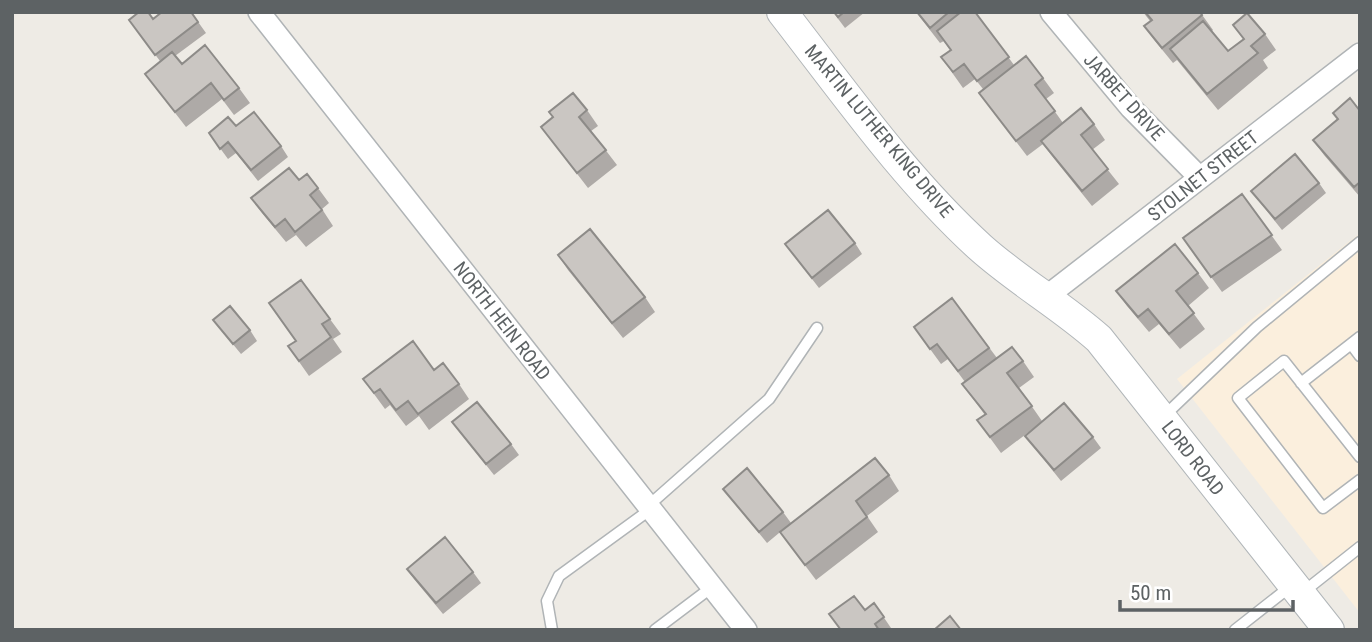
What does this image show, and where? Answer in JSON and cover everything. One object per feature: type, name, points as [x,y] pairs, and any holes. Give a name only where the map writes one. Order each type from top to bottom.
[{"type":"main road","name":"MARTIN LUTHER KING DRIVE","points":[[782,12],[904,167],[942,210],[983,250],[1046,297]]},
{"type":"main road","name":"LORD ROAD","points":[[1046,297],[1099,339],[1329,630]]},
{"type":"street","name":"NORTH HEIN ROAD","points":[[259,12],[746,630]]},
{"type":"street","name":"JARBET DRIVE","points":[[1051,12],[1131,108],[1200,178]]},
{"type":"street","name":"STOLNET STREET","points":[[1046,297],[1360,54]]},
{"type":"lane","points":[[1162,418],[1257,327],[1360,242]]},
{"type":"lane","points":[[552,630],[547,601],[559,576],[650,508],[769,399],[817,328]]},
{"type":"lane","points":[[1301,383],[1355,341],[1360,356]]},
{"type":"lane","points":[[1360,457],[1284,361],[1238,398],[1323,509],[1360,480]]},
{"type":"lane","points":[[1235,630],[1356,550],[1360,563]]},
{"type":"lane","points":[[655,630],[712,587]]},
{"type":"shaded area","points":[[1360,233],[1360,613],[1177,379]]},
{"type":"building","points":[[139,12],[148,12],[153,19],[162,12],[191,12],[198,22],[155,55],[129,20]]},
{"type":"building","points":[[917,12],[949,12],[930,28]]},
{"type":"building","points":[[961,12],[975,12],[1009,57],[977,81],[964,64],[953,72],[941,57],[951,50],[937,31]]},
{"type":"building","points":[[1145,12],[1200,12],[1202,15],[1162,48],[1144,26],[1152,20]]},
{"type":"building","points":[[1247,13],[1265,34],[1251,46],[1258,53],[1207,94],[1170,49],[1203,21],[1228,51],[1244,39],[1233,25]]},
{"type":"building","points":[[205,45],[239,88],[224,100],[211,83],[175,112],[145,74],[172,52],[182,64]]},
{"type":"building","points":[[1026,56],[1043,78],[1035,85],[1055,111],[1016,141],[979,93]]},
{"type":"building","points":[[573,93],[587,110],[579,117],[606,150],[577,173],[541,127],[553,117],[549,112]]},
{"type":"building","points":[[1350,98],[1360,111],[1360,182],[1354,187],[1313,140],[1338,119],[1333,113]]},
{"type":"building","points":[[1081,108],[1094,124],[1081,135],[1108,169],[1082,191],[1041,141]]},
{"type":"building","points":[[254,112],[281,146],[251,170],[228,142],[220,149],[209,133],[228,117],[236,126]]},
{"type":"building","points":[[1295,154],[1319,183],[1275,219],[1251,191]]},
{"type":"building","points":[[289,168],[299,180],[307,174],[318,188],[310,195],[322,210],[295,232],[285,219],[275,227],[251,198]]},
{"type":"building","points":[[1242,194],[1272,235],[1211,277],[1183,238]]},
{"type":"building","points":[[828,210],[855,243],[812,278],[785,244]]},
{"type":"building","points":[[590,229],[645,297],[612,323],[558,255]]},
{"type":"building","points":[[1175,244],[1198,273],[1176,291],[1194,313],[1169,334],[1148,309],[1138,317],[1116,291]]},
{"type":"building","points":[[301,280],[330,319],[322,324],[331,337],[299,361],[288,346],[296,341],[269,303]]},
{"type":"building","points":[[952,298],[989,348],[958,371],[937,344],[930,349],[914,327]]},
{"type":"building","points":[[230,306],[250,330],[233,344],[213,320]]},
{"type":"building","points":[[413,341],[434,370],[443,363],[459,384],[418,414],[408,401],[396,410],[380,389],[374,393],[363,379]]},
{"type":"building","points":[[1012,347],[1023,361],[1007,373],[1032,406],[990,437],[977,420],[986,414],[962,384]]},
{"type":"building","points":[[477,402],[511,444],[486,464],[452,422]]},
{"type":"building","points":[[1064,403],[1093,437],[1054,470],[1025,436]]},
{"type":"building","points":[[875,458],[889,475],[856,501],[867,517],[805,565],[780,532]]},
{"type":"building","points":[[747,468],[783,512],[759,532],[723,489]]},
{"type":"building","points":[[445,537],[473,572],[436,603],[407,569]]},
{"type":"building","points":[[854,596],[865,610],[874,603],[884,617],[875,624],[879,630],[841,630],[829,614]]},
{"type":"building","points":[[950,616],[961,630],[934,630]]}]
